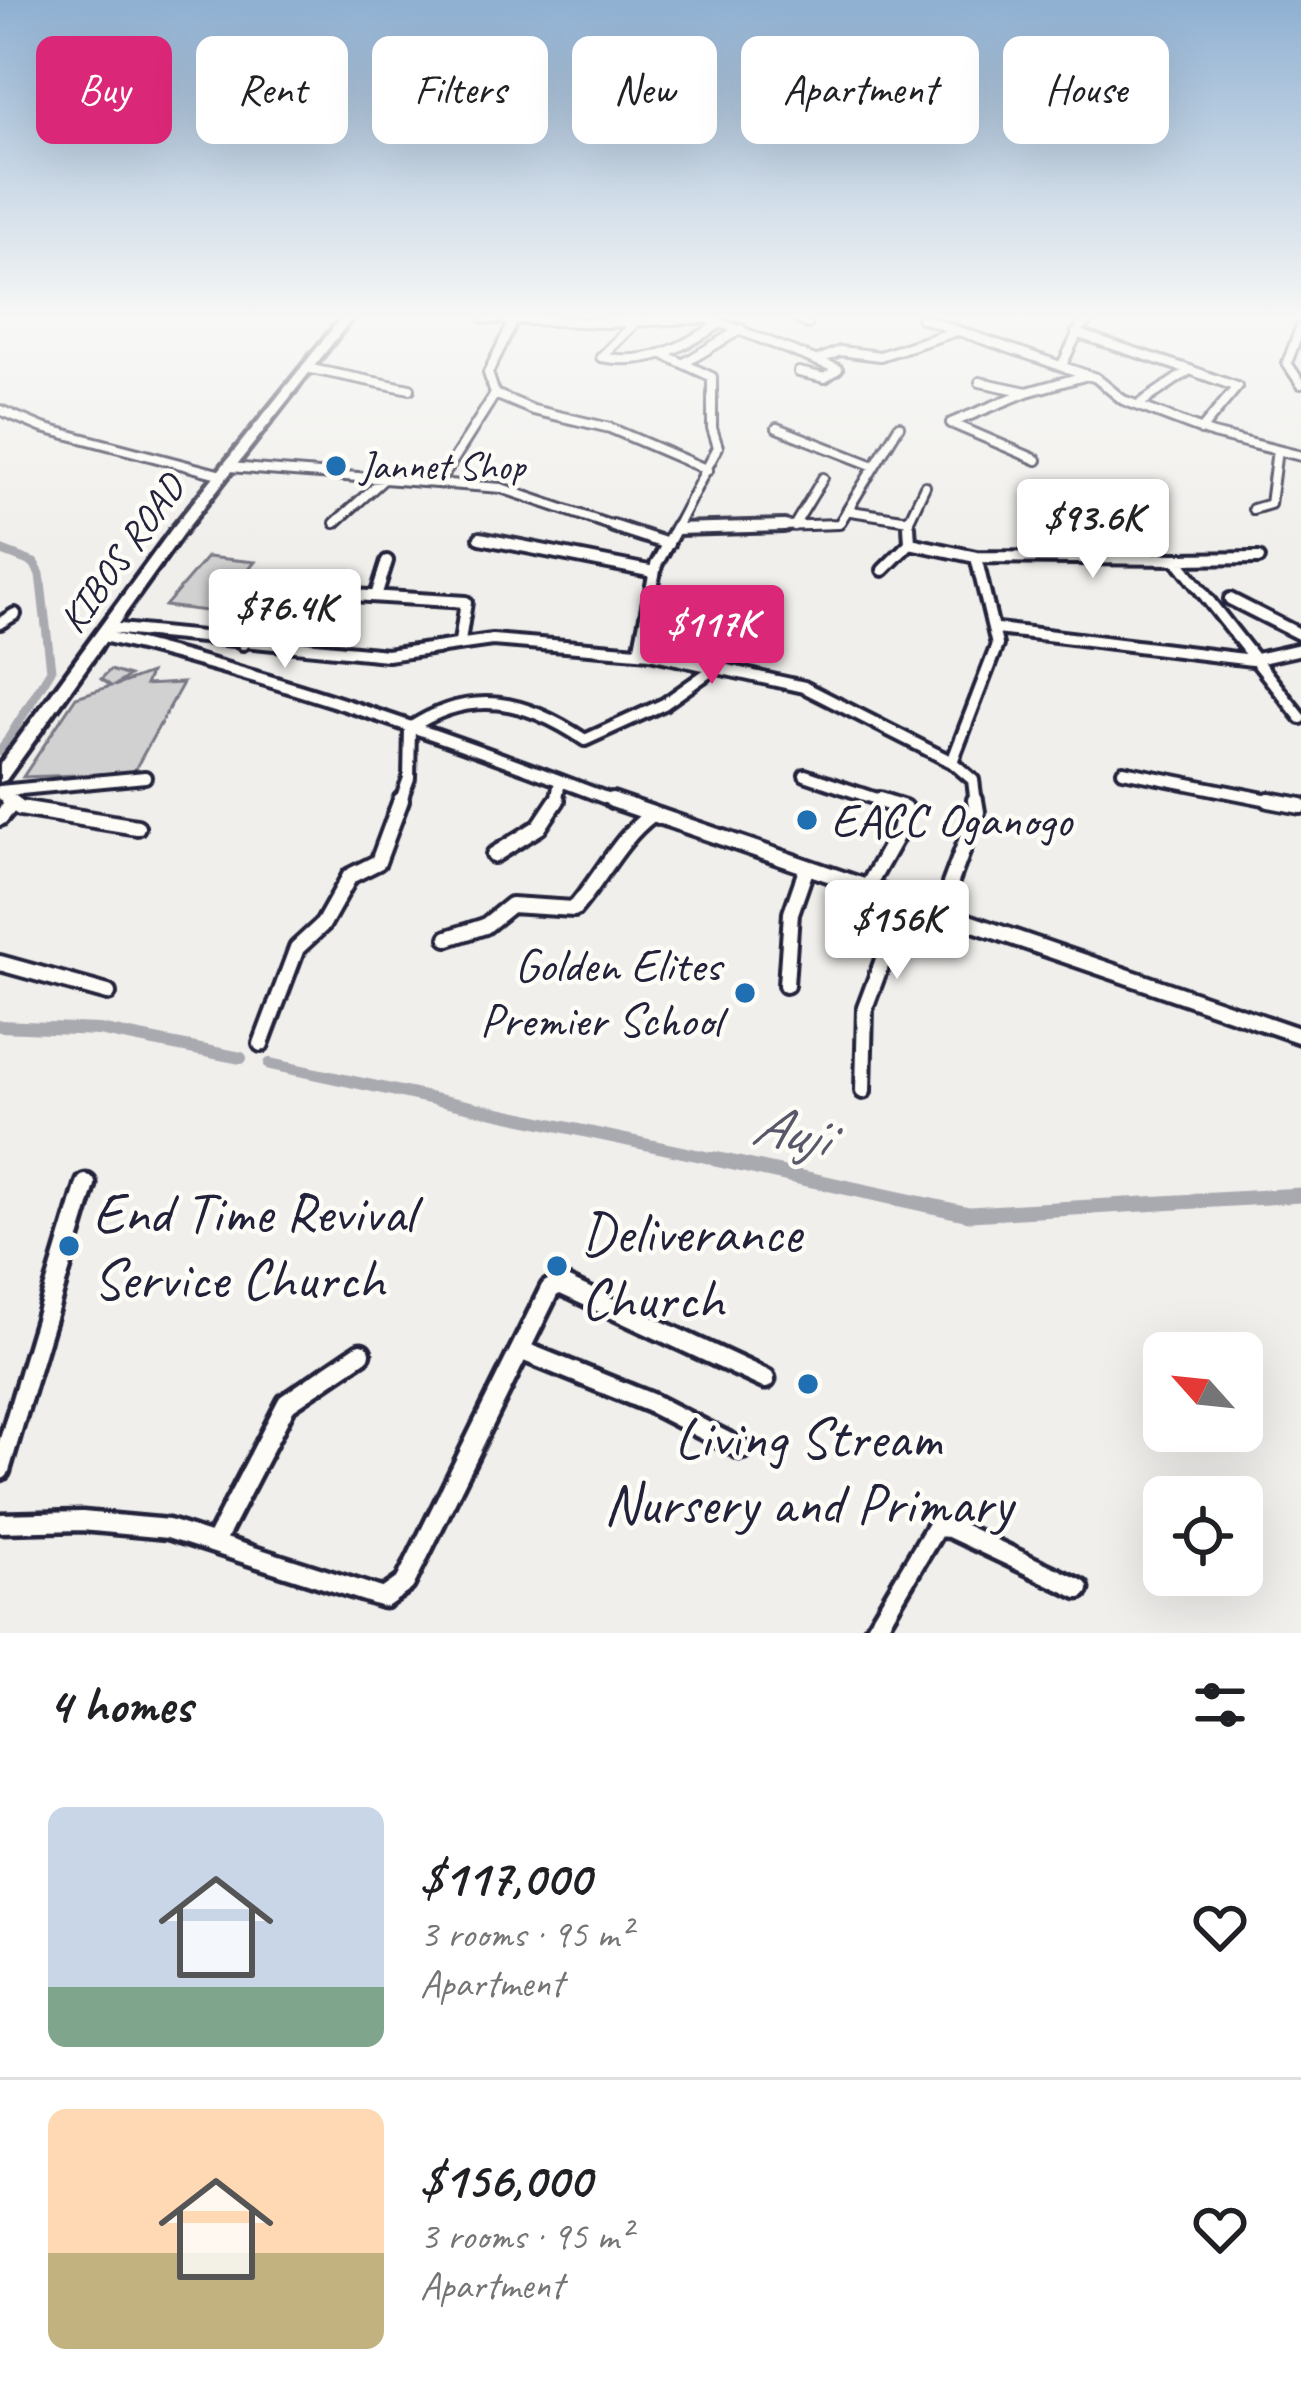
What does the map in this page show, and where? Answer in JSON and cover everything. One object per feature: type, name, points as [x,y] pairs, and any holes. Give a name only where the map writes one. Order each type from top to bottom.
[{"type":"main road","name":"KIBOS ROAD","points":[[0,776],[285,394]]},
{"type":"street","points":[[495,394],[533,410],[610,428],[708,470]]},
{"type":"street","points":[[440,482],[495,394]]},
{"type":"street","points":[[640,652],[654,572],[718,447],[712,428],[712,394]]},
{"type":"street","points":[[1022,394],[951,423],[1037,460]]},
{"type":"street","points":[[1120,394],[1202,430],[1301,456]]},
{"type":"street","points":[[1138,405],[1154,394]]},
{"type":"street","points":[[1202,430],[1231,394]]},
{"type":"street","points":[[0,410],[43,428],[225,471],[385,478],[519,492],[668,544]]},
{"type":"street","points":[[676,529],[835,526],[851,511],[899,426]]},
{"type":"street","points":[[777,428],[874,466]]},
{"type":"street","points":[[1253,509],[1270,503],[1276,450]]},
{"type":"street","points":[[258,484],[268,470]]},
{"type":"street","points":[[335,523],[385,478]]},
{"type":"street","points":[[794,526],[823,478]]},
{"type":"street","points":[[884,570],[910,543],[909,520],[925,486]]},
{"type":"street","points":[[851,511],[909,520]]},
{"type":"street","points":[[480,538],[654,572]]},
{"type":"street","points":[[910,543],[976,557],[1258,558]]},
{"type":"street","points":[[952,763],[990,669],[997,629],[976,557]]},
{"type":"street","points":[[1175,559],[1301,718]]},
{"type":"street","points":[[376,596],[388,561]]},
{"type":"street","points":[[285,633],[321,593],[460,598],[469,607],[460,642]]},
{"type":"street","points":[[1230,599],[1301,634]]},
{"type":"street","points":[[261,1045],[297,948],[323,924],[350,876],[378,862],[404,797],[410,728],[427,715],[472,698],[495,698],[536,707],[585,740],[664,704],[719,665],[745,606]]},
{"type":"street","points":[[243,644],[274,608],[307,607]]},
{"type":"street","points":[[0,623],[15,614]]},
{"type":"street","points":[[997,629],[1252,660],[1301,649]]},
{"type":"street","points":[[106,632],[387,655],[460,642],[640,652],[719,665],[804,687],[952,763],[973,780],[979,804],[950,884]]},
{"type":"street","points":[[106,632],[410,728],[1301,1036]]},
{"type":"street","points":[[1123,771],[1301,806]]},
{"type":"street","points":[[805,776],[904,808],[899,831],[871,889]]},
{"type":"street","points":[[0,792],[76,779],[145,777]]},
{"type":"street","points":[[494,855],[550,815],[559,801],[560,781]]},
{"type":"street","points":[[0,792],[11,805],[137,827]]},
{"type":"street","points":[[0,818],[11,805]]},
{"type":"street","points":[[448,938],[485,926],[511,905],[574,909],[610,868],[623,836],[651,815]]},
{"type":"street","points":[[786,985],[791,913],[807,867]]},
{"type":"street","points":[[863,1091],[858,1025],[863,1000],[894,930],[871,889]]},
{"type":"street","points":[[0,963],[108,992]]},
{"type":"street","points":[[0,1470],[86,1184]]},
{"type":"street","points":[[0,1522],[109,1524],[216,1540],[369,1596],[394,1593],[405,1583],[550,1288],[560,1284],[765,1379]]},
{"type":"street","points":[[520,1349],[651,1403],[741,1448]]},
{"type":"street","points":[[216,1540],[287,1403],[361,1353]]},
{"type":"street","points":[[873,1633],[936,1527],[950,1528],[1079,1589]]},
{"type":"shaded area","points":[[207,557],[255,562],[214,612],[165,606]]},
{"type":"shaded area","points":[[110,670],[129,676],[114,686],[150,673],[145,685],[183,683],[133,773],[23,777],[76,697],[111,686],[101,679]]},
{"type":"waterway","points":[[0,550],[34,563],[40,574],[51,670],[0,752]]},
{"type":"waterway","points":[[0,1026],[99,1030],[241,1058]]},
{"type":"waterway","name":"Auji","points":[[270,1064],[719,1160]]},
{"type":"waterway","name":"Auji","points":[[719,1160],[729,1162]]},
{"type":"waterway","name":"Auji","points":[[719,1160],[969,1214],[1301,1195]]},
{"type":"place","name":"Jannet Shop","points":[[336,466]]},
{"type":"place","name":"EACC Oganogo","points":[[807,820]]},
{"type":"place","name":"Golden Elites Premier School","points":[[745,993]]},
{"type":"place","name":"End Time Revival Service Church","points":[[69,1246]]},
{"type":"place","name":"Deliverance Church","points":[[557,1266]]},
{"type":"place","name":"Living Stream Nursery and Primary","points":[[808,1384]]}]
